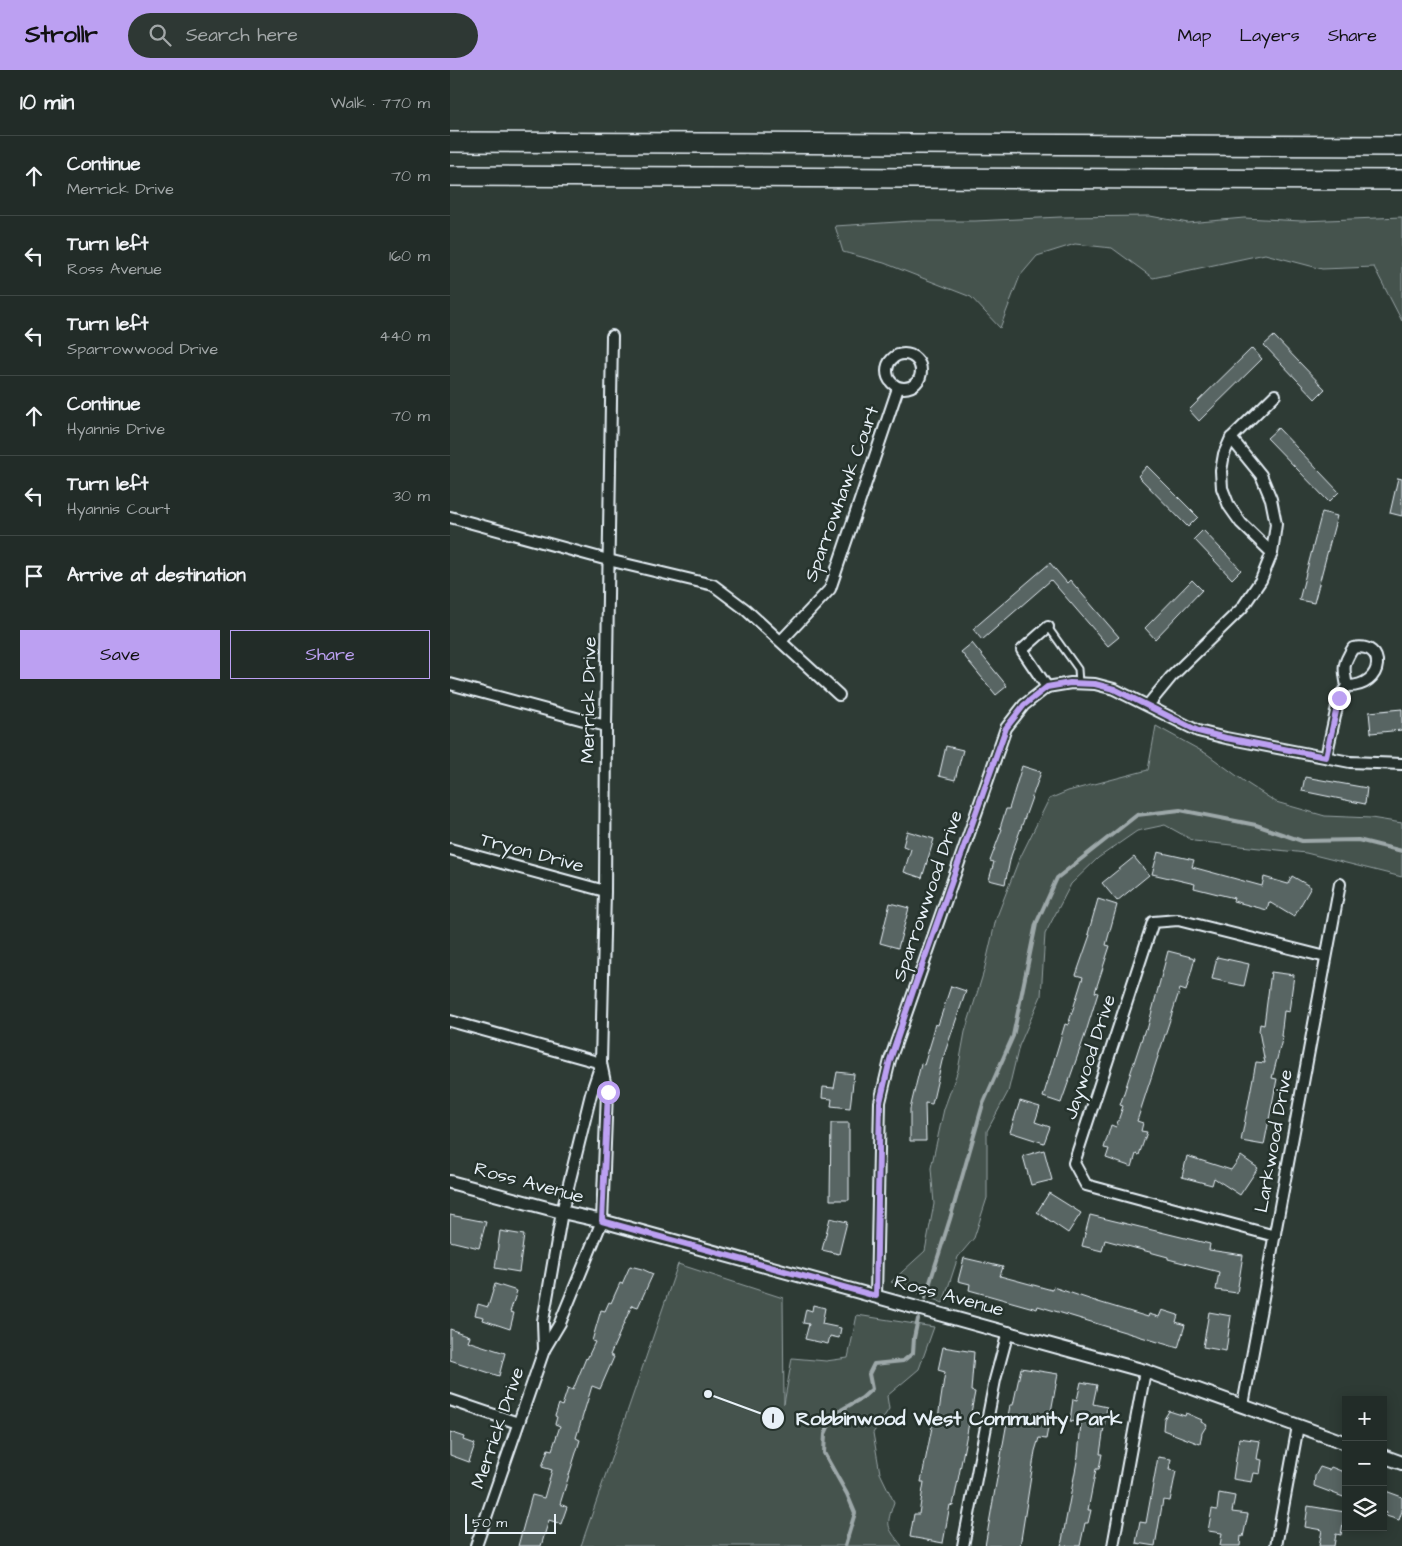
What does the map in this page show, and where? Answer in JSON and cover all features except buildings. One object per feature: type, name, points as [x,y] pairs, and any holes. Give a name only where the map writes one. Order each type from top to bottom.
[{"type":"highway","points":[[450,142],[1402,146]]},
{"type":"highway","points":[[450,176],[1402,180]]},
{"type":"street","name":"Merrick Drive","points":[[476,1546],[544,1350],[560,1323],[602,1221],[608,1092],[601,1063],[612,336]]},
{"type":"street","name":"Sparrowhawk Court","points":[[781,641],[830,590],[898,388]]},
{"type":"street","points":[[1272,553],[1240,523],[1228,506],[1222,488],[1221,471],[1224,454],[1231,438],[1275,395]]},
{"type":"street","points":[[1148,705],[1171,677],[1242,608],[1261,580],[1272,553],[1276,524],[1270,499],[1261,475],[1231,438]]},
{"type":"street","points":[[450,517],[713,586],[745,609],[839,695]]},
{"type":"street","points":[[1047,687],[1022,650],[1048,627]]},
{"type":"street","name":"Sparrowwood Drive","points":[[876,1296],[880,1102],[890,1060],[1006,728],[1024,705],[1047,687],[1070,683],[1095,684],[1114,689],[1198,731],[1350,762],[1402,764]]},
{"type":"street","points":[[450,684],[606,726]]},
{"type":"street","points":[[1326,757],[1339,698],[1347,686]]},
{"type":"street","name":"Tryon Drive","points":[[450,849],[605,891]]},
{"type":"street","name":"Larkwood Drive","points":[[1244,1405],[1340,884]]},
{"type":"street","name":"Jaywood Drive","points":[[1275,1236],[1086,1185],[1074,1163],[1153,922],[1178,920],[1326,957]]},
{"type":"street","points":[[450,1021],[601,1063]]},
{"type":"street","name":"Merrick Drive","points":[[544,1350],[543,1321],[562,1212],[591,1094],[601,1063]]},
{"type":"street","name":"Ross Avenue","points":[[450,1182],[602,1221],[1146,1370],[1342,1442]]},
{"type":"street","points":[[964,1546],[995,1379],[1008,1332]]},
{"type":"street","points":[[1113,1546],[1146,1370]]},
{"type":"street","points":[[450,1400],[518,1423]]},
{"type":"street","points":[[1276,1546],[1298,1426]]},
{"type":"street","points":[[1387,1457],[1402,1463]]},
{"type":"lane","points":[[1048,627],[1078,669],[1079,683]]},
{"type":"shaded area","points":[[1150,216],[1188,223],[1244,218],[1302,221],[1402,217],[1402,321],[1374,267],[1322,269],[1265,254],[1153,278],[1112,248],[1075,244],[1037,256],[1020,276],[1000,328],[971,297],[884,263],[843,252],[835,226],[913,221]]},
{"type":"shaded area","points":[[1156,726],[1207,754],[1276,802],[1325,816],[1371,818],[1402,823],[1402,877],[1306,853],[1194,841],[1165,825],[1137,831],[1098,858],[1071,884],[1045,934],[1041,996],[1019,1046],[1008,1092],[987,1131],[987,1198],[974,1238],[958,1257],[943,1303],[891,1282],[925,1251],[934,1204],[931,1168],[944,1109],[958,1070],[965,1032],[984,971],[996,919],[1018,862],[1049,799],[1068,791],[1148,770]]},
{"type":"shaded area","points":[[678,1264],[783,1298],[784,1404],[792,1358],[826,1361],[848,1358],[857,1315],[934,1327],[919,1369],[887,1396],[889,1409],[873,1433],[880,1473],[894,1502],[889,1521],[890,1530],[902,1546],[581,1546]]},
{"type":"waterway","points":[[925,1298],[983,1104],[1013,1036],[1036,924],[1057,878],[1137,815],[1180,810],[1256,825],[1302,841],[1358,840],[1402,851]]},
{"type":"waterway","points":[[845,1546],[855,1513],[847,1494],[824,1453],[825,1434],[834,1414],[862,1398],[872,1389],[869,1374],[874,1364],[903,1361],[913,1353],[918,1319]]},
{"type":"place","name":"Robbinwood West Community Park","points":[[708,1394]]},
{"type":"route","points":[[608,1092],[602,1221],[876,1296],[880,1102],[890,1060],[913,991],[1006,728],[1024,705],[1047,687],[1070,683],[1095,684],[1114,689],[1198,731],[1326,757],[1339,698]]}]
